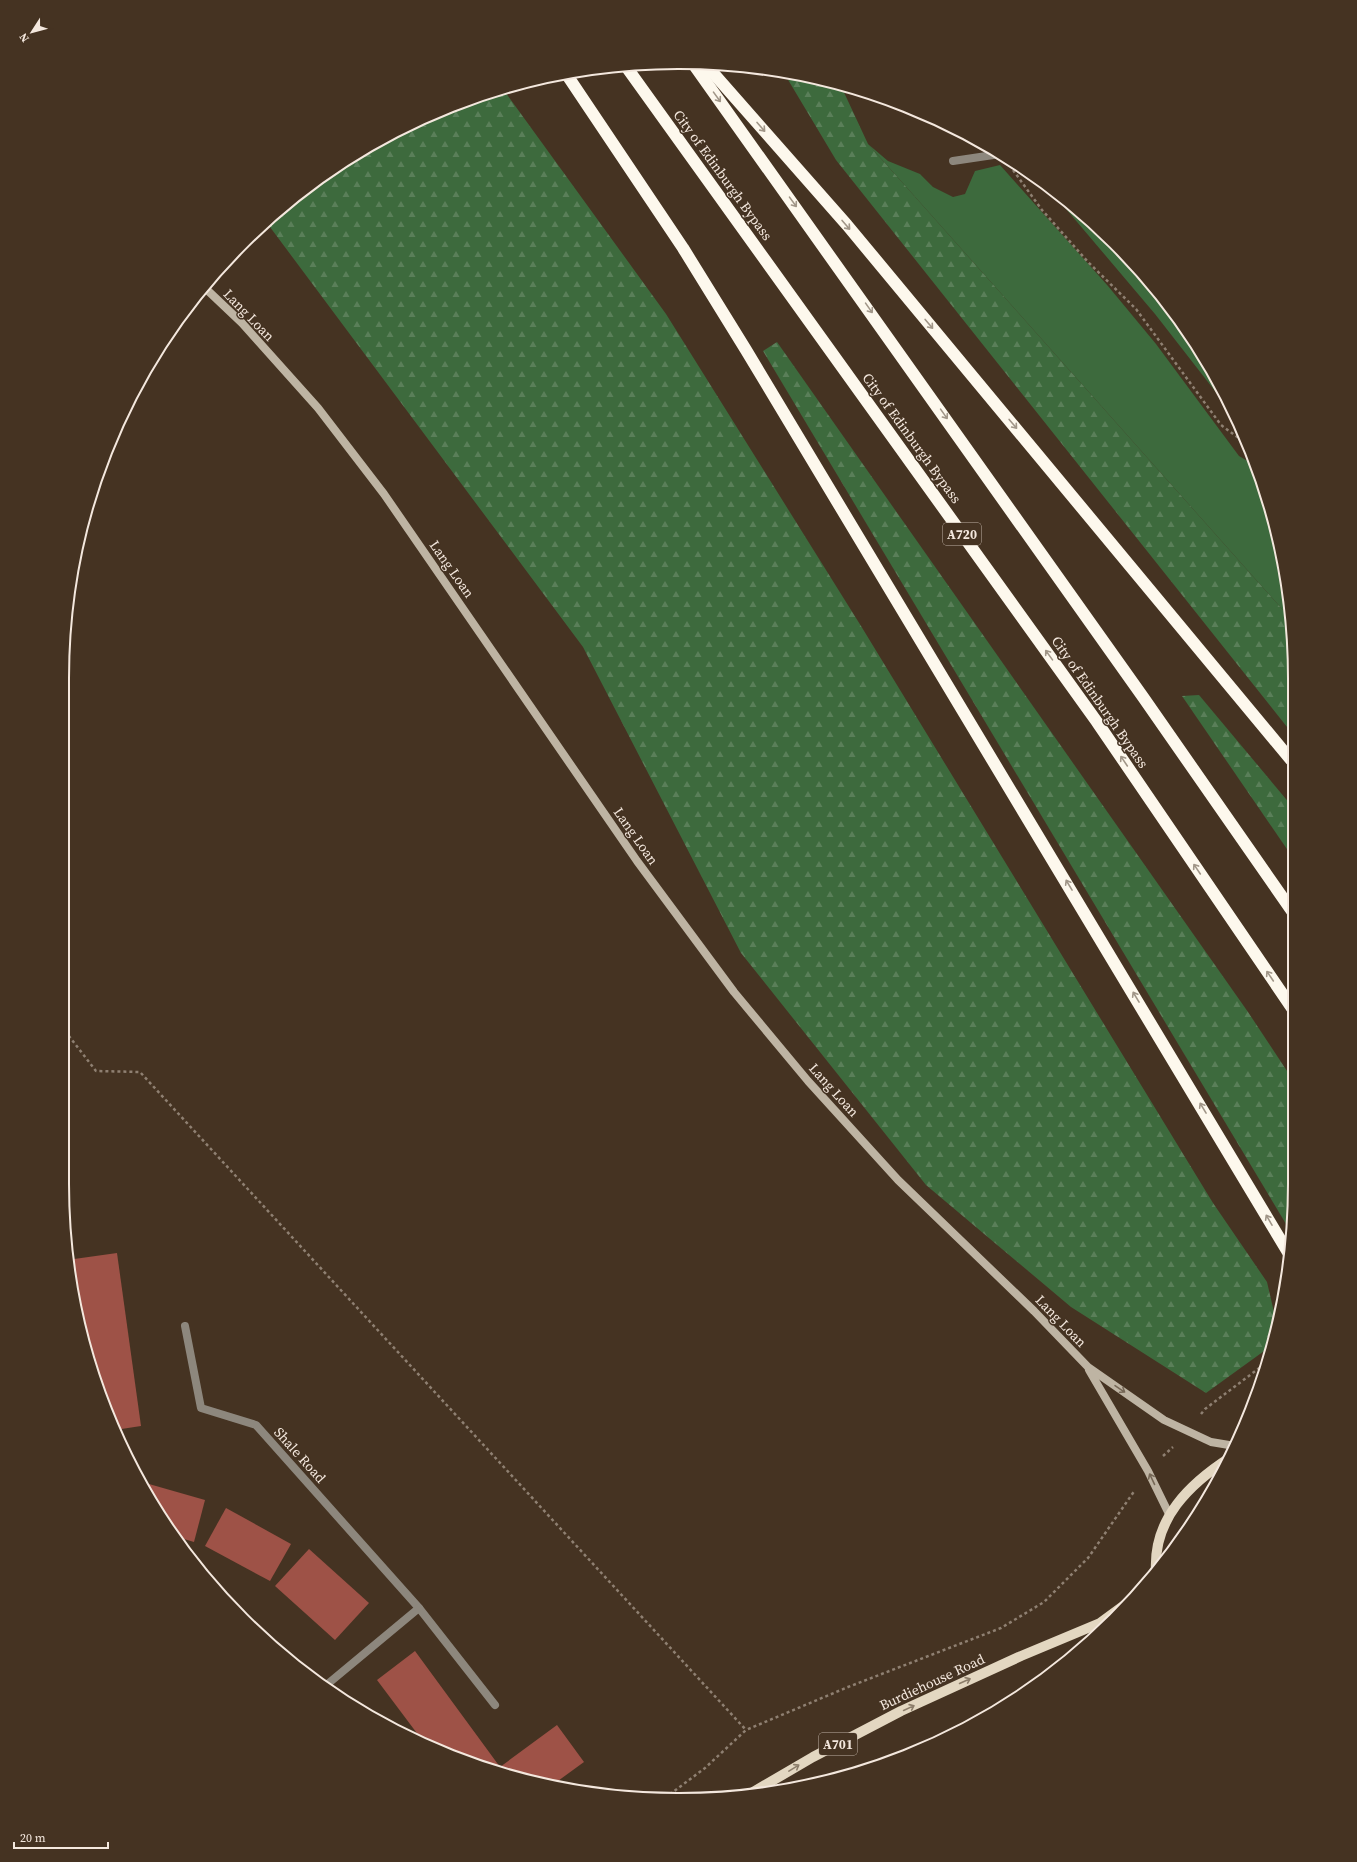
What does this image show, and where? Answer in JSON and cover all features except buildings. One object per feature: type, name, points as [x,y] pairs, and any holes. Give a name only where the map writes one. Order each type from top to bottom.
[{"type":"highway","points":[[697,69],[1143,697],[1288,905]]},
{"type":"highway","points":[[710,70],[847,225],[1288,756]]},
{"type":"highway","name":"City of Edinburgh Bypass","points":[[629,71],[1097,722],[1288,1002]]},
{"type":"highway","points":[[570,79],[692,262],[1003,776],[1285,1247]]},
{"type":"main road","points":[[1157,1561],[1158,1540],[1169,1514],[1193,1486],[1217,1468]]},
{"type":"main road","name":"Burdiehouse Road","points":[[760,1788],[813,1756],[901,1711],[1021,1656],[1099,1623]]},
{"type":"street","points":[[953,161],[990,155]]},
{"type":"street","name":"Lang Loan","points":[[208,291],[242,323],[318,408],[384,494],[637,861],[739,998],[808,1081],[898,1180],[1034,1311],[1088,1367],[1164,1420],[1211,1442],[1229,1445]]},
{"type":"street","name":"Shale Road","points":[[185,1326],[201,1408],[256,1425],[419,1608],[495,1705]]},
{"type":"street","name":"Lang Loan","points":[[1088,1367],[1148,1471],[1169,1514]]},
{"type":"street","points":[[329,1683],[419,1608]]},
{"type":"path","points":[[1013,170],[1042,210],[1088,262],[1136,309],[1221,425],[1239,438]]},
{"type":"path","points":[[69,1035],[96,1071],[140,1072],[746,1730]]},
{"type":"path","points":[[672,1793],[705,1768],[746,1730],[848,1687],[1001,1628],[1044,1602],[1088,1558],[1148,1471],[1187,1432],[1205,1409],[1259,1368]]},
{"type":"green space","points":[[788,79],[844,92],[868,144],[1284,612],[1287,639],[1288,728],[836,160]]},
{"type":"green space","points":[[507,94],[666,314],[861,626],[1213,1203],[1267,1282],[1274,1311],[1264,1351],[1206,1393],[1071,1307],[926,1185],[741,953],[583,647],[270,227],[307,195],[374,151],[445,115]]},
{"type":"green space","points":[[868,144],[888,161],[920,174],[933,187],[953,197],[965,194],[975,171],[1000,165],[1108,286],[1156,344],[1239,456],[1248,461],[1267,521],[1276,560],[1284,612]]},
{"type":"green space","points":[[1064,207],[1109,248],[1137,277],[1162,307],[1185,340],[1216,392],[1155,314]]},
{"type":"green space","points":[[777,342],[1248,1012],[1288,1072],[1287,1225],[763,351]]},
{"type":"green space","points":[[1199,695],[1288,801],[1288,851],[1182,696]]}]
